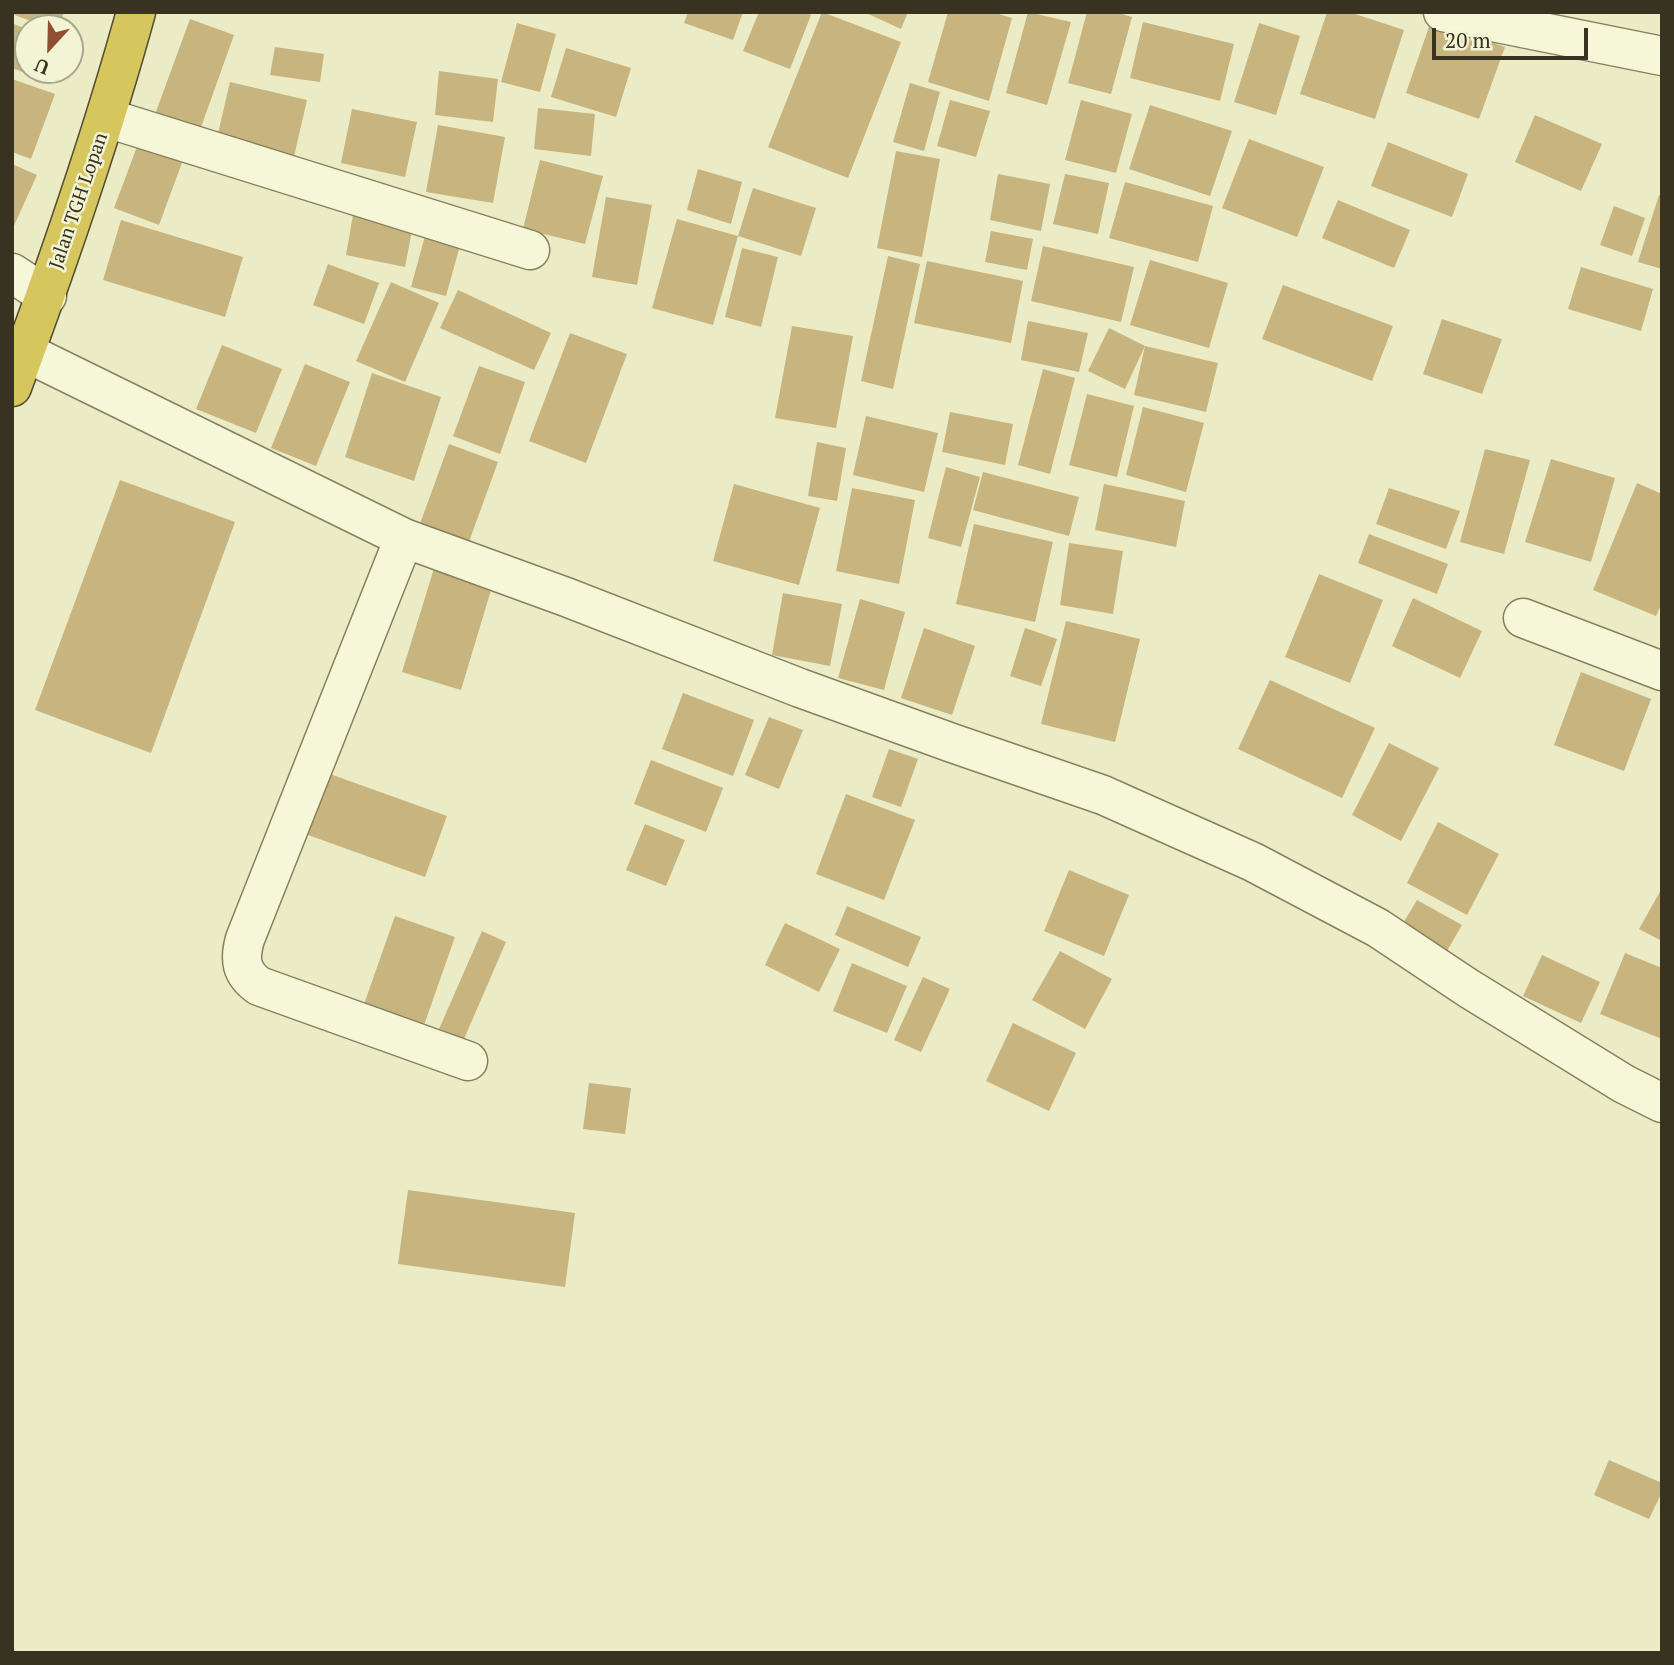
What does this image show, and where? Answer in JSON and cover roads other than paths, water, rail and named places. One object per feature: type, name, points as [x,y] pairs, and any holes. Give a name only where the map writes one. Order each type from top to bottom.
[{"type":"highway","name":"Jalan TGH Lopan","points":[[12,387],[47,296],[107,118],[136,12]]},
{"type":"street","points":[[1443,12],[1662,56]]},
{"type":"street","points":[[107,118],[530,250]]},
{"type":"street","points":[[12,272],[47,296]]},
{"type":"street","points":[[25,352],[404,538],[813,692],[1103,795],[1241,857],[1378,928],[1468,988],[1624,1084],[1662,1103]]},
{"type":"street","points":[[404,538],[245,939],[242,964],[244,972],[259,986],[468,1061]]},
{"type":"street","points":[[1523,618],[1662,671]]}]
